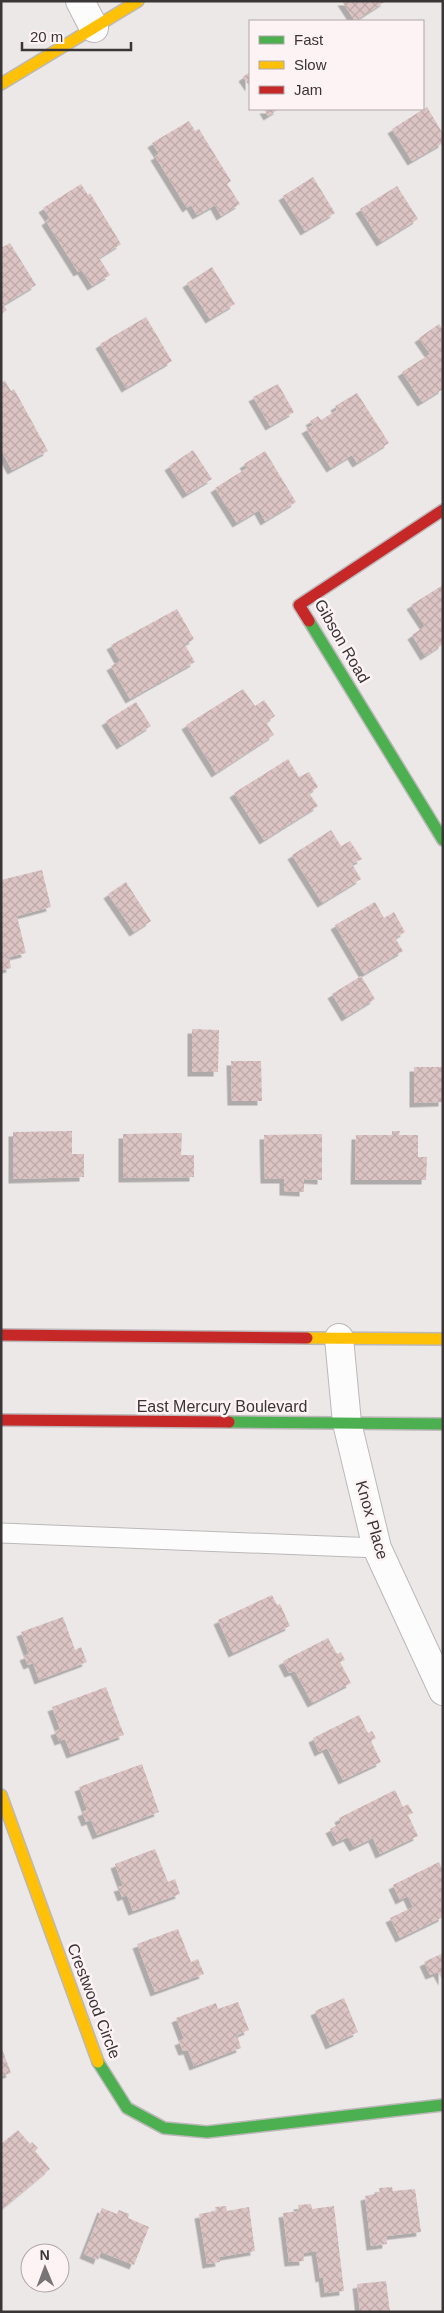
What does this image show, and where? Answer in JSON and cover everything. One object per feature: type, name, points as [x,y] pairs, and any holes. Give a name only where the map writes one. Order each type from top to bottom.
[{"type":"street","points":[[80,1],[94,28]]},
{"type":"street","points":[[1,84],[138,1]]},
{"type":"street","name":"Gibson Road","points":[[443,510],[299,605],[443,840]]},
{"type":"street","points":[[1,1335],[443,1339]]},
{"type":"street","name":"Knox Place","points":[[339,1338],[347,1422],[377,1548],[443,1691]]},
{"type":"street","name":"East Mercury Boulevard","points":[[1,1420],[443,1424]]},
{"type":"street","points":[[1,1431],[93,1421]]},
{"type":"street","name":"Crestwood Circle","points":[[1,1795],[94,2055],[127,2108],[164,2128],[207,2132],[443,2105]]},
{"type":"lane","points":[[1,1533],[377,1548]]},
{"type":"building","points":[[342,1],[386,1],[357,20],[354,20]]},
{"type":"building","points":[[249,73],[249,86],[243,77]]},
{"type":"building","points":[[427,107],[443,134],[443,143],[412,161],[392,129]]},
{"type":"building","points":[[265,110],[277,110],[268,116]]},
{"type":"building","points":[[189,121],[195,131],[199,129],[231,181],[227,184],[240,204],[221,216],[215,205],[197,215],[191,205],[187,208],[155,156],[159,154],[152,143]]},
{"type":"building","points":[[313,177],[335,213],[305,231],[283,196]]},
{"type":"building","points":[[81,184],[88,195],[90,193],[121,244],[99,258],[110,275],[92,286],[82,270],[78,272],[46,221],[50,218],[43,208]]},
{"type":"building","points":[[397,186],[418,219],[381,242],[360,209]]},
{"type":"building","points":[[10,243],[36,285],[3,305],[7,310],[1,314],[1,248]]},
{"type":"building","points":[[212,267],[235,304],[210,319],[187,283]]},
{"type":"building","points":[[146,317],[172,361],[126,388],[100,344]]},
{"type":"building","points":[[439,324],[443,330],[443,389],[422,402],[402,372],[430,354],[419,338]]},
{"type":"building","points":[[5,381],[11,391],[14,389],[48,451],[12,470],[1,450],[1,382]]},
{"type":"building","points":[[278,384],[294,412],[270,426],[253,397]]},
{"type":"building","points":[[357,393],[389,443],[357,463],[352,455],[331,468],[306,429],[313,425],[310,421],[318,416],[321,420],[337,410],[335,406]]},
{"type":"building","points":[[193,450],[212,479],[187,494],[169,466]]},
{"type":"building","points":[[265,451],[296,502],[265,521],[259,510],[237,523],[215,488],[247,468],[244,464]]},
{"type":"building","points":[[443,585],[443,644],[425,656],[412,635],[425,626],[411,605]]},
{"type":"building","points":[[177,609],[194,639],[185,645],[195,662],[130,699],[111,666],[120,661],[111,645]]},
{"type":"building","points":[[243,689],[255,706],[264,700],[275,716],[266,722],[274,735],[216,773],[186,725]]},
{"type":"building","points":[[136,702],[151,726],[121,745],[106,721]]},
{"type":"building","points":[[288,759],[299,777],[309,772],[318,787],[309,793],[318,806],[264,840],[234,793]]},
{"type":"building","points":[[331,830],[341,846],[350,841],[362,859],[352,864],[361,879],[322,903],[292,855]]},
{"type":"building","points":[[42,870],[51,907],[17,916],[26,953],[9,957],[11,968],[1,970],[1,880]]},
{"type":"building","points":[[126,882],[151,921],[134,932],[108,894]]},
{"type":"building","points":[[375,902],[384,918],[394,912],[405,932],[395,938],[403,951],[364,974],[335,925]]},
{"type":"building","points":[[361,976],[375,999],[346,1017],[332,994]]},
{"type":"building","points":[[192,1029],[219,1030],[218,1072],[192,1072]]},
{"type":"building","points":[[231,1061],[261,1061],[262,1101],[232,1101]]},
{"type":"building","points":[[414,1067],[443,1067],[443,1102],[414,1103]]},
{"type":"building","points":[[72,1131],[72,1154],[84,1154],[84,1177],[13,1179],[13,1132]]},
{"type":"building","points":[[392,1131],[400,1131],[399,1135],[418,1135],[418,1157],[427,1157],[426,1180],[355,1180],[356,1135],[392,1135]]},
{"type":"building","points":[[182,1133],[181,1155],[194,1155],[194,1177],[123,1178],[123,1134]]},
{"type":"building","points":[[322,1134],[322,1180],[304,1179],[304,1192],[284,1191],[284,1179],[265,1179],[264,1135]]},
{"type":"building","points":[[272,1595],[277,1605],[280,1604],[290,1626],[233,1653],[218,1620]]},
{"type":"building","points":[[63,1617],[75,1650],[81,1647],[87,1662],[39,1680],[33,1663],[28,1665],[24,1656],[29,1654],[21,1632]]},
{"type":"building","points":[[328,1638],[337,1654],[341,1652],[345,1660],[340,1662],[351,1683],[312,1703],[295,1671],[289,1673],[283,1661]]},
{"type":"building","points":[[106,1687],[124,1735],[71,1754],[65,1739],[59,1741],[55,1731],[60,1729],[52,1707]]},
{"type":"building","points":[[359,1715],[368,1733],[372,1731],[376,1738],[371,1741],[381,1762],[343,1780],[327,1748],[319,1752],[313,1738]]},
{"type":"building","points":[[142,1764],[159,1812],[97,1835],[91,1820],[86,1822],[82,1812],[87,1810],[79,1787]]},
{"type":"building","points":[[395,1790],[403,1807],[408,1804],[413,1813],[408,1815],[418,1836],[380,1854],[373,1838],[354,1847],[348,1837],[337,1842],[330,1829],[341,1823],[339,1818]]},
{"type":"building","points":[[155,1849],[168,1882],[175,1879],[180,1894],[133,1911],[127,1895],[122,1897],[118,1887],[123,1886],[115,1864]]},
{"type":"building","points":[[439,1862],[443,1870],[443,1917],[400,1938],[390,1918],[413,1907],[408,1896],[400,1900],[393,1885]]},
{"type":"building","points":[[178,1929],[191,1962],[198,1959],[204,1974],[155,1992],[137,1944]]},
{"type":"building","points":[[443,1953],[443,1981],[438,1972],[430,1975],[424,1962]]},
{"type":"building","points":[[344,1998],[358,2032],[330,2045],[315,2011]]},
{"type":"building","points":[[238,2002],[249,2030],[237,2035],[241,2048],[194,2066],[188,2050],[183,2051],[179,2041],[184,2039],[176,2018],[216,2003],[218,2009]]},
{"type":"building","points":[[1,2046],[11,2073],[1,2076]]},
{"type":"building","points":[[18,2130],[30,2144],[32,2142],[38,2148],[35,2151],[50,2169],[1,2210],[1,2144]]},
{"type":"building","points":[[392,2187],[393,2191],[415,2189],[421,2232],[386,2236],[387,2244],[371,2246],[365,2196],[380,2193],[379,2188]]},
{"type":"building","points":[[311,2204],[312,2209],[334,2206],[344,2291],[325,2293],[323,2277],[320,2278],[316,2251],[303,2253],[304,2261],[289,2262],[283,2213],[299,2211],[298,2205]]},
{"type":"building","points":[[226,2206],[227,2211],[249,2207],[255,2251],[219,2257],[220,2262],[207,2264],[199,2214],[216,2211],[215,2207]]},
{"type":"building","points":[[102,2208],[117,2214],[119,2210],[129,2214],[128,2218],[149,2227],[134,2265],[101,2252],[98,2260],[84,2254]]},
{"type":"building","points":[[386,2281],[390,2312],[360,2312],[357,2284]]},
{"type":"traffic: fast","points":[[309,621],[443,840]]},
{"type":"traffic: fast","points":[[229,1422],[443,1424]]},
{"type":"traffic: fast","points":[[98,2062],[127,2108],[164,2128],[207,2132],[443,2105]]},
{"type":"traffic: slow","points":[[1,84],[138,1]]},
{"type":"traffic: slow","points":[[307,1338],[443,1339]]},
{"type":"traffic: slow","points":[[1,1795],[98,2062]]},
{"type":"traffic: jam","points":[[309,621],[299,605],[443,510]]},
{"type":"traffic: jam","points":[[1,1335],[307,1338]]},
{"type":"traffic: jam","points":[[1,1420],[229,1422]]}]
